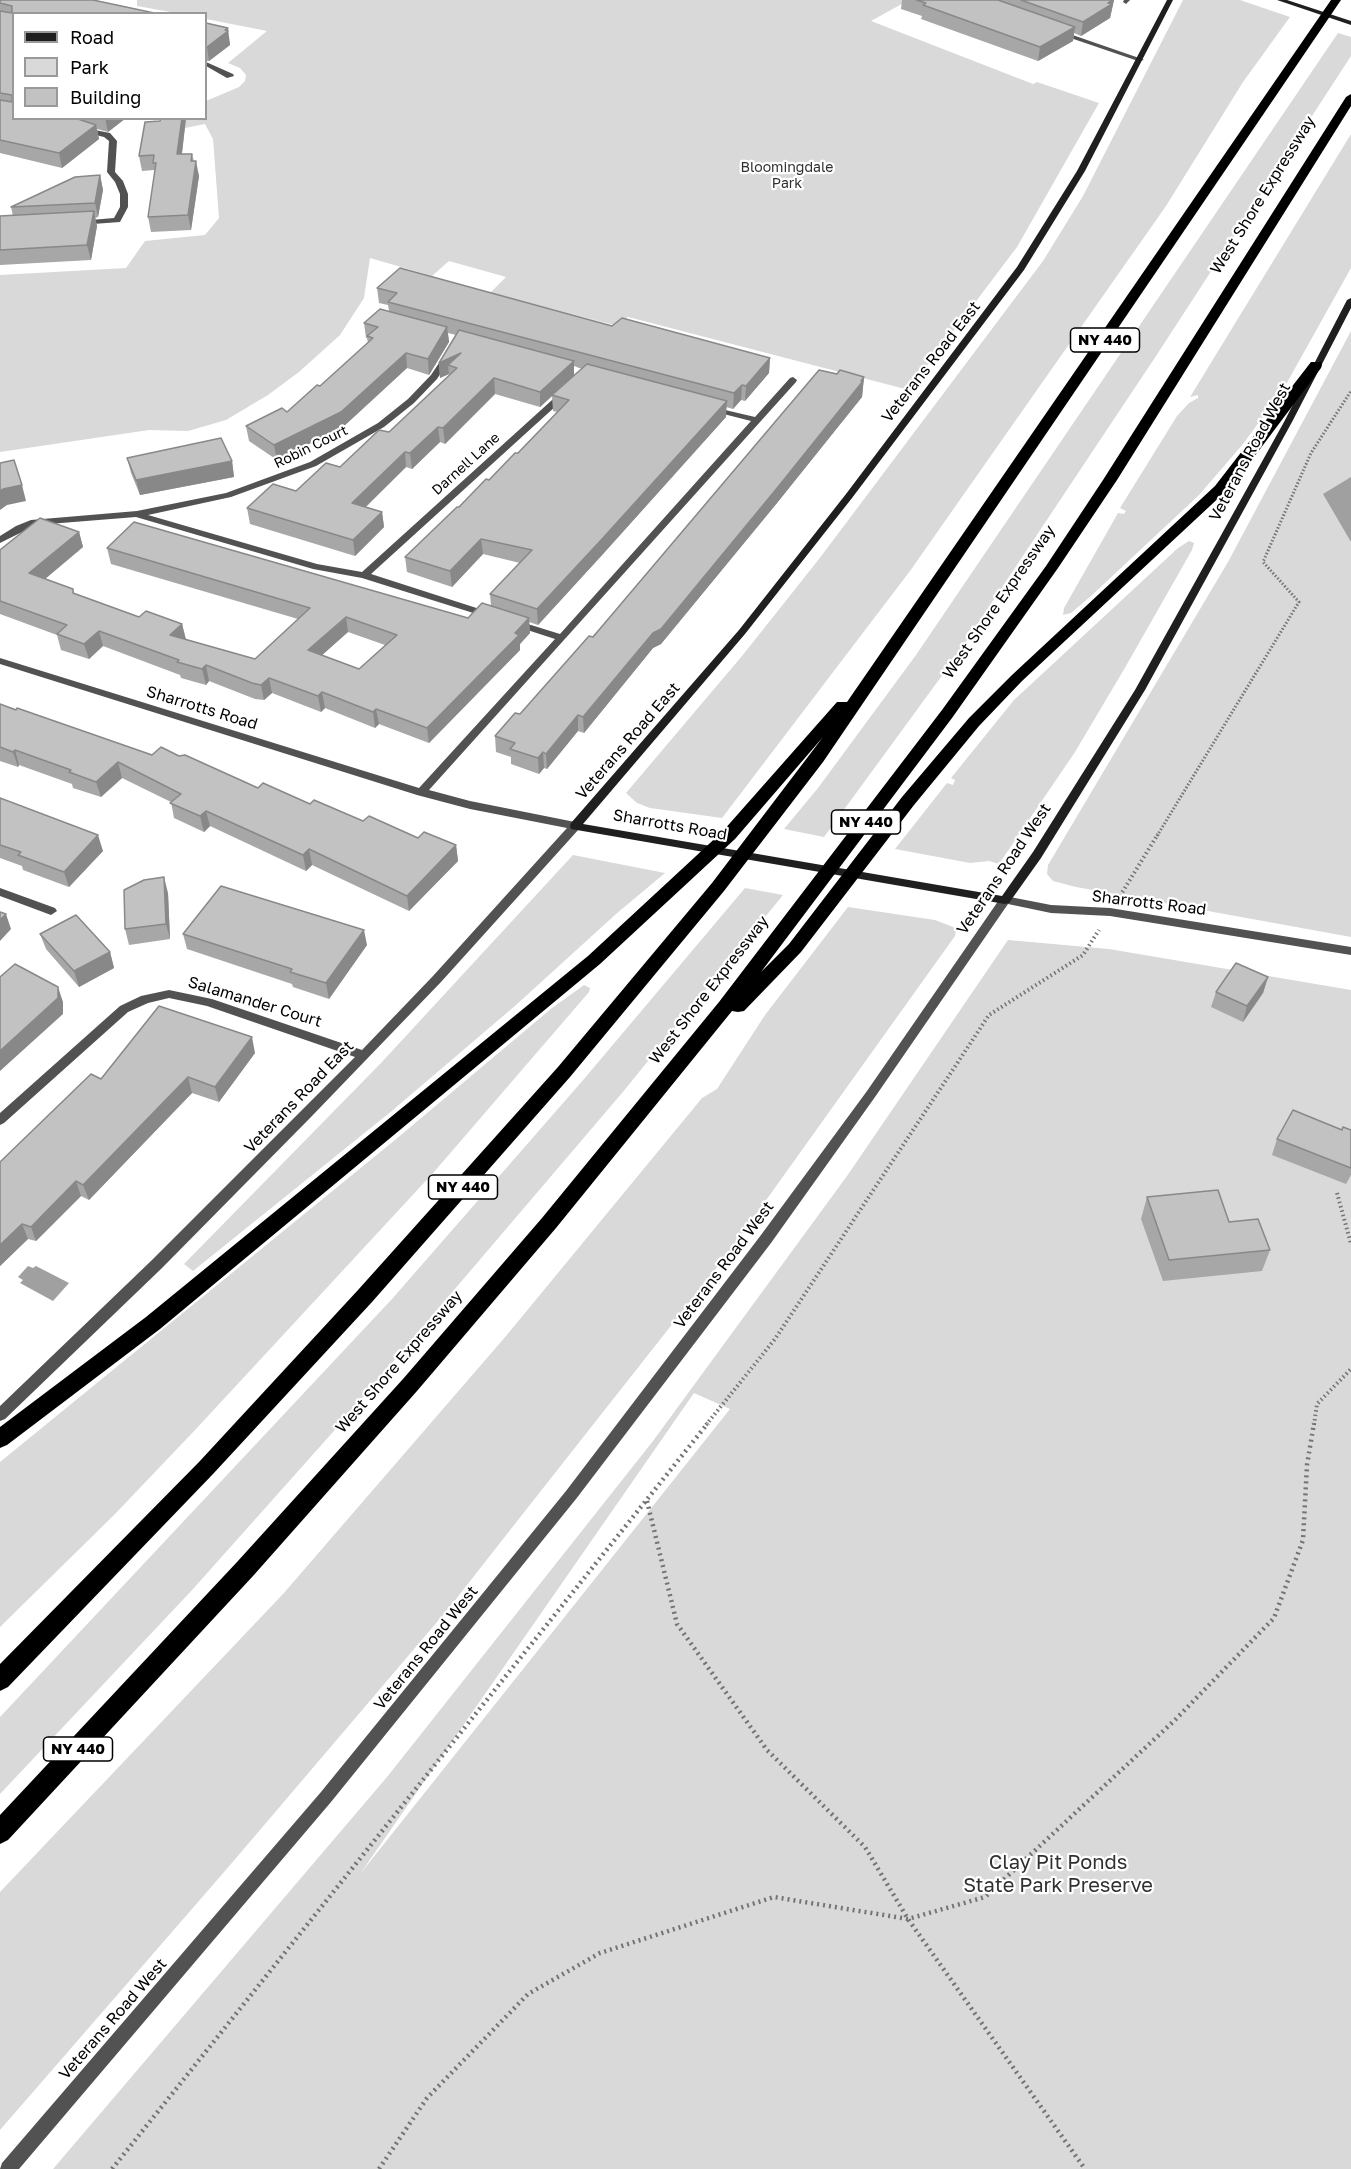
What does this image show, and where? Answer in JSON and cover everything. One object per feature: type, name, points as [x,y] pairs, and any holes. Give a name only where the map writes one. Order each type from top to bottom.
[{"type":"highway","name":"NY 440","points":[[0,1680],[213,1460],[503,1142],[630,994],[771,820],[818,759],[1336,0]]},
{"type":"highway","points":[[1322,21],[1344,0]]},
{"type":"highway","name":"West Shore Expressway","points":[[0,1832],[230,1585],[410,1385],[549,1223],[674,1071],[901,776],[1051,568],[1110,480],[1351,97]]},
{"type":"highway","points":[[674,1071],[795,948],[902,809],[974,722],[1017,678],[1220,489],[1316,365]]},
{"type":"highway","points":[[0,1439],[153,1323],[594,960],[729,835],[799,753],[886,658]]},
{"type":"street","name":"Veterans Road East","points":[[0,1415],[182,1239],[364,1055],[496,915],[742,632],[996,303],[1063,203],[1170,0]]},
{"type":"street","points":[[1280,0],[1351,23]]},
{"type":"street","points":[[1049,29],[1140,60]]},
{"type":"street","points":[[207,64],[230,76]]},
{"type":"street","points":[[69,223],[114,221],[120,218],[124,207],[124,194],[111,172],[111,138],[72,127]]},
{"type":"street","name":"Veterans Road West","points":[[8,2169],[318,1806],[571,1495],[766,1239],[877,1085],[1037,855],[1140,690],[1288,422],[1351,300]]},
{"type":"street","name":"Robin Court","points":[[0,540],[34,522],[136,514],[194,503],[260,484],[313,464],[381,425],[411,401],[434,376],[454,346]]},
{"type":"street","points":[[421,792],[793,380]]},
{"type":"street","name":"Darnell Lane","points":[[364,575],[571,386]]},
{"type":"street","points":[[699,404],[757,420]]},
{"type":"street","name":"Robin Court","points":[[136,514],[263,553],[316,567],[364,575]]},
{"type":"street","points":[[364,575],[562,638]]},
{"type":"street","name":"Sharrotts Road","points":[[0,661],[421,792],[470,805],[575,826],[1051,909],[1110,912],[1351,951]]},
{"type":"street","points":[[0,892],[51,911]]},
{"type":"street","name":"Salamander Court","points":[[0,1120],[124,1009],[146,999],[169,994],[208,1002],[364,1055]]},
{"type":"path","points":[[112,2169],[776,1339],[989,1015],[1083,955],[1299,602],[1263,562],[1311,453],[1351,391]]},
{"type":"path","points":[[1337,1193],[1351,1244]]},
{"type":"path","points":[[378,2169],[427,2098],[528,1994],[600,1953],[774,1897],[908,1919],[985,1897],[1175,1720],[1274,1618],[1303,1540],[1307,1465],[1317,1404],[1351,1369]]},
{"type":"path","points":[[647,1500],[678,1624],[767,1750],[865,1847],[908,1919],[1085,2169]]},
{"type":"green space","name":"Bloomingdale Park","points":[[137,0],[909,0],[871,21],[1033,84],[1037,82],[1099,103],[1017,247],[909,390],[628,317],[618,326],[490,293],[506,277],[449,261],[432,276],[370,258],[364,298],[340,335],[299,372],[268,395],[226,420],[188,431],[149,430],[0,452],[0,275],[126,268],[145,241],[205,235],[219,218],[213,139],[205,124],[185,128],[179,120],[207,120],[207,101],[239,87],[245,81],[246,75],[240,68],[228,63],[267,31],[207,19],[207,12],[170,12],[137,6]]},
{"type":"green space","points":[[1183,0],[1240,0],[1290,17],[1243,82],[1166,206],[910,571],[722,818],[650,808],[637,803],[626,793],[742,656],[819,559],[1043,261],[1083,196]]},
{"type":"green space","points":[[1338,33],[1351,37],[1351,56],[1156,356],[957,655],[824,837],[784,829],[818,788],[916,655]]},
{"type":"green space","points":[[1351,134],[1351,268],[1284,388],[1243,444],[1199,495],[1091,596],[1071,613],[1063,615],[1064,608],[1118,513],[1124,514],[1126,511],[1120,508],[1177,416],[1189,403],[1198,398],[1198,395],[1190,397]]},
{"type":"green space","points":[[1351,331],[1351,937],[1053,881],[1047,874],[1048,865],[1228,562]]},
{"type":"green space","points":[[1189,541],[1194,543],[1192,550],[1126,666],[1075,752],[999,864],[989,861],[970,863],[895,849],[947,783],[953,785],[955,780],[951,778],[1014,700],[1178,548]]},
{"type":"green space","points":[[573,855],[665,873],[393,1110],[193,1271],[184,1264],[381,1063]]},
{"type":"green space","points":[[745,888],[783,895],[622,1093],[333,1432],[193,1589],[0,1794],[0,1717],[392,1299],[584,1079]]},
{"type":"green space","points":[[848,907],[935,920],[953,927],[956,930],[955,936],[729,1252],[449,1608],[0,2130],[0,1892],[283,1594],[506,1336],[702,1098],[717,1089],[765,1015]]},
{"type":"green space","name":"Clay Pit Ponds State Park Preserve","points":[[1008,940],[1109,949],[1351,990],[1351,2169],[53,2169],[387,1777],[653,1441],[847,1176]],"holes":[[[694,1393],[730,1409],[360,1874]]]},
{"type":"green space","points":[[584,985],[590,988],[589,992],[434,1172],[114,1515],[0,1627],[0,1462],[395,1140],[552,1008]]},
{"type":"shaded area","points":[[1351,477],[1351,542],[1323,494]]},
{"type":"shaded area","points":[[28,1266],[33,1268],[36,1266],[69,1283],[53,1301],[20,1283],[23,1280],[18,1277]]},
{"type":"building","points":[[93,0],[150,12],[12,12],[12,6],[0,3],[0,1]]},
{"type":"building","points":[[916,0],[998,0],[1075,27],[1040,47],[923,5],[926,3]]},
{"type":"building","points":[[1021,0],[1113,0],[1108,3],[1112,4],[1083,22]]},
{"type":"building","points":[[0,11],[12,13],[12,95],[0,93]]},
{"type":"building","points":[[207,23],[228,28],[225,30],[228,31],[207,47]]},
{"type":"building","points":[[0,100],[12,102],[12,120],[81,120],[96,125],[59,153],[0,140]]},
{"type":"building","points":[[182,120],[177,154],[192,154],[191,161],[196,161],[188,215],[148,217],[156,163],[153,163],[154,155],[139,156],[145,122]]},
{"type":"building","points":[[100,175],[95,203],[11,207],[75,177]]},
{"type":"building","points":[[94,211],[87,245],[0,250],[0,216]]},
{"type":"building","points":[[400,268],[612,326],[622,318],[770,358],[746,386],[742,385],[734,393],[388,302],[397,293],[377,288]]},
{"type":"building","points":[[380,309],[447,327],[428,359],[406,353],[341,412],[274,445],[246,426],[282,408],[287,412],[317,385],[320,386],[373,338],[367,336],[378,327],[364,323]]},
{"type":"building","points":[[459,330],[574,361],[540,392],[494,378],[443,428],[438,427],[410,453],[405,452],[352,503],[382,512],[353,540],[247,508],[273,484],[296,491],[326,463],[340,467],[379,430],[389,432],[457,368],[448,365],[461,353],[439,363]]},
{"type":"building","points":[[587,364],[727,401],[537,609],[490,594],[532,550],[481,539],[450,571],[405,557],[486,479],[489,480],[515,453],[518,453],[569,400],[552,395]]},
{"type":"building","points":[[819,370],[837,374],[840,370],[864,377],[778,487],[661,629],[653,633],[583,717],[578,715],[546,754],[543,752],[538,758],[510,749],[515,743],[495,736],[515,713],[520,714],[589,636],[593,637]]},
{"type":"building","points":[[221,438],[232,461],[136,480],[127,458]]},
{"type":"building","points":[[14,460],[22,485],[0,491],[0,463]]},
{"type":"building","points":[[40,518],[79,532],[29,573],[73,589],[73,593],[139,617],[146,611],[182,624],[170,635],[255,659],[310,608],[107,548],[134,522],[468,618],[482,603],[529,618],[515,633],[519,635],[427,728],[376,709],[373,712],[322,692],[318,696],[269,678],[261,685],[206,665],[202,669],[177,662],[179,660],[99,631],[84,644],[57,634],[67,625],[0,601],[0,550]],"holes":[[[346,617],[397,635],[359,669],[308,650]]]},
{"type":"building","points":[[0,704],[152,755],[161,747],[179,756],[185,755],[258,788],[263,783],[310,804],[314,800],[363,821],[369,816],[418,838],[424,832],[456,845],[407,896],[309,849],[303,855],[206,811],[200,816],[170,803],[181,794],[118,762],[96,782],[69,772],[71,770],[0,747]]},
{"type":"building","points":[[0,798],[98,835],[64,872],[18,855],[21,852],[0,845]]},
{"type":"building","points":[[164,877],[166,924],[125,929],[124,890],[144,880]]},
{"type":"building","points":[[221,886],[364,930],[326,983],[290,972],[292,969],[183,934]]},
{"type":"building","points":[[0,912],[6,914],[0,920]]},
{"type":"building","points":[[76,915],[110,952],[74,971],[40,934]]},
{"type":"building","points":[[1236,963],[1268,977],[1247,1006],[1216,992]]},
{"type":"building","points":[[15,964],[58,987],[58,998],[0,1051],[0,977]]},
{"type":"building","points":[[159,1006],[252,1037],[215,1087],[188,1077],[83,1185],[76,1181],[31,1227],[22,1224],[0,1245],[0,1162],[91,1074],[101,1079]]},
{"type":"building","points":[[1293,1110],[1342,1130],[1343,1127],[1351,1130],[1351,1168],[1277,1139]]},
{"type":"building","points":[[1218,1190],[1229,1222],[1258,1219],[1270,1250],[1169,1260],[1147,1197]]}]
